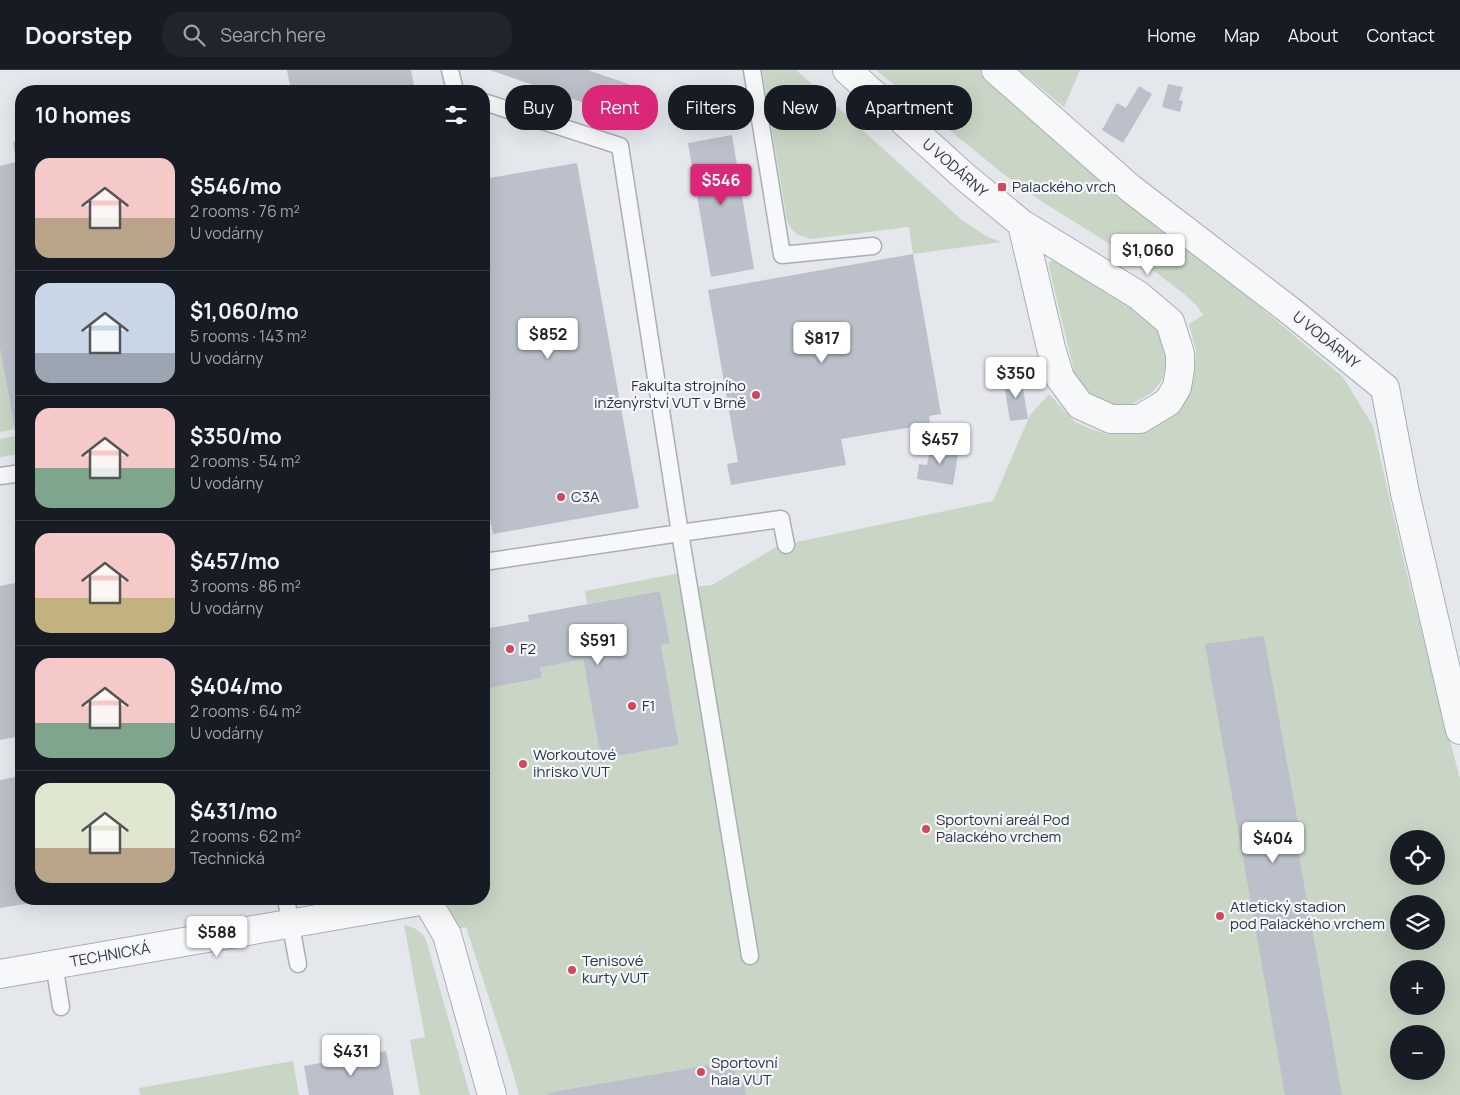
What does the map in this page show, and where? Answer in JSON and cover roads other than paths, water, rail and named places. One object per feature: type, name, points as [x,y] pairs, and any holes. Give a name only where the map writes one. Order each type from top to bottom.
[{"type":"street","name":"U VODÁRNY","points":[[847,70],[964,178],[1022,224],[1138,295],[1170,322],[1178,345],[1180,370],[1177,387],[1168,402],[1140,419],[1111,419],[1080,405],[1060,378],[1051,348],[1022,224]]},
{"type":"street","name":"U VODÁRNY","points":[[996,70],[1130,188],[1293,313],[1385,388],[1405,493],[1460,730]]},
{"type":"street","name":"TECHNICKÁ","points":[[0,974],[54,964],[288,911],[357,905]]},
{"type":"street","name":"TECHNICKÁ","points":[[430,905],[447,935],[492,1095]]},
{"type":"lane","points":[[450,70],[454,85]]},
{"type":"lane","points":[[752,70],[782,255],[873,246]]},
{"type":"lane","points":[[490,104],[620,146],[680,533],[750,956]]},
{"type":"lane","points":[[0,476],[15,473]]},
{"type":"lane","points":[[490,561],[781,519],[786,545]]},
{"type":"lane","points":[[288,911],[298,964]]},
{"type":"lane","points":[[54,964],[61,1007]]},
{"type":"place","name":"Palackého vrch","points":[[1002,187]]},
{"type":"place","name":"Fakulta strojního inženýrství VUT v Brně","points":[[756,395]]},
{"type":"place","name":"C3A","points":[[561,497]]},
{"type":"place","name":"F2","points":[[510,649]]},
{"type":"place","name":"F1","points":[[632,706]]},
{"type":"place","name":"Workoutové ihrisko VUT","points":[[523,764]]},
{"type":"place","name":"Sportovní areál Pod Palackého vrchem","points":[[926,829]]},
{"type":"place","name":"Atletický stadion pod Palackého vrchem","points":[[1220,916]]},
{"type":"place","name":"Tenisové kurty VUT","points":[[572,970]]},
{"type":"place","name":"Sportovní hala VUT","points":[[701,1072]]}]
